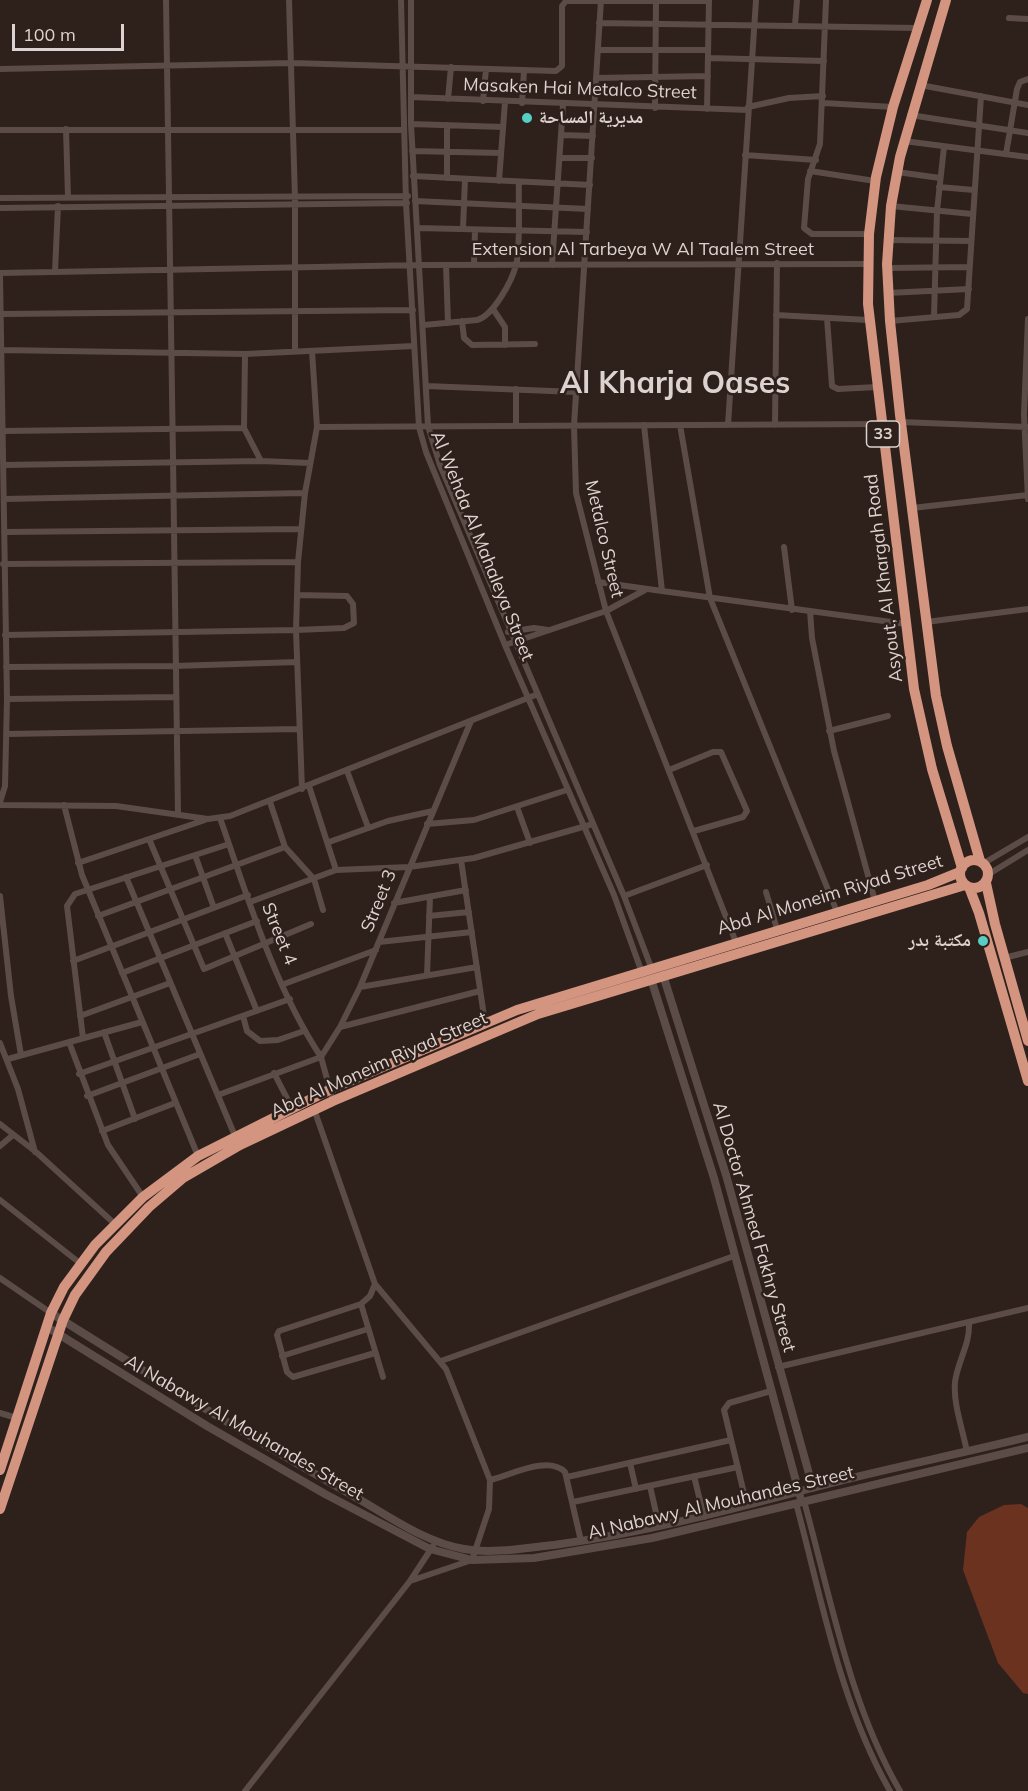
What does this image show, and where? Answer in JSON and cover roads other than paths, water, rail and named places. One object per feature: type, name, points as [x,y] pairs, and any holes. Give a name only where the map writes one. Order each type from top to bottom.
[{"type":"highway","name":"Asyout, Al Khargah Road","points":[[927,0],[893,107],[875,181],[867,264],[868,320],[912,672],[924,736],[961,870],[1007,989]]},
{"type":"highway","name":"Asyout, Al Khargah Road","points":[[946,0],[903,141],[891,206],[887,268],[888,293],[901,422],[941,722],[984,870],[1004,958],[1007,989]]},
{"type":"highway","name":"Abd Al Moneim Riyad Street","points":[[1,1466],[57,1298],[81,1264],[143,1197],[198,1156],[331,1089],[485,1023],[648,972],[738,947],[967,886],[981,887],[984,870],[969,861],[961,870],[875,901],[777,929],[738,947],[663,975],[648,972]]},
{"type":"highway","points":[[1007,989],[1028,1081]]},
{"type":"highway","name":"Abd Al Moneim Riyad Street","points":[[0,1509],[63,1320],[75,1294],[106,1252],[165,1192],[220,1155],[314,1109],[557,1002]]},
{"type":"highway","points":[[1012,1005],[1028,1041]]},
{"type":"highway","points":[[1,1466],[14,1467]]},
{"type":"street","points":[[166,0],[173,428],[172,565],[178,813]]},
{"type":"street","points":[[289,0],[295,202],[295,351]]},
{"type":"street","name":"Al Wehda Al Mahaleya Street","points":[[401,0],[406,199],[419,427],[426,452],[500,634],[584,827],[632,945],[648,972]]},
{"type":"street","name":"Al Wehda Al Mahaleya Street","points":[[411,0],[412,151],[424,324],[428,426],[440,465],[624,896],[642,942],[648,972]]},
{"type":"street","name":"Metalco Street","points":[[601,0],[574,426],[576,493],[606,611],[738,947]]},
{"type":"street","points":[[655,108],[656,0]]},
{"type":"street","points":[[0,69],[292,63],[411,64],[524,71],[561,69],[564,2],[709,0],[707,109]]},
{"type":"street","points":[[729,425],[756,0]]},
{"type":"street","points":[[795,26],[796,0]]},
{"type":"street","points":[[826,0],[820,144],[816,160],[810,171],[806,232],[812,234],[869,234]]},
{"type":"street","points":[[1009,18],[1028,19]]},
{"type":"street","points":[[599,23],[917,28]]},
{"type":"street","points":[[598,50],[708,50]]},
{"type":"street","points":[[708,58],[824,61]]},
{"type":"street","points":[[447,99],[451,68]]},
{"type":"street","points":[[483,100],[486,69]]},
{"type":"street","points":[[522,102],[524,71]]},
{"type":"street","points":[[596,78],[708,76]]},
{"type":"street","points":[[1006,154],[1019,84],[1028,80]]},
{"type":"street","points":[[920,85],[1028,105]]},
{"type":"street","points":[[890,321],[964,313],[968,305],[981,96]]},
{"type":"street","name":"Masaken Hai Metalco Street","points":[[411,97],[563,105],[707,109],[748,108],[789,98],[893,107]]},
{"type":"street","points":[[499,181],[505,102]]},
{"type":"street","points":[[552,265],[563,105]]},
{"type":"street","points":[[910,115],[1028,133]]},
{"type":"street","points":[[411,124],[503,127]]},
{"type":"street","points":[[447,125],[447,178]]},
{"type":"street","points":[[66,129],[68,197]]},
{"type":"street","points":[[0,130],[404,130]]},
{"type":"street","points":[[561,135],[593,136]]},
{"type":"street","points":[[903,141],[1028,157]]},
{"type":"street","points":[[934,317],[935,241],[944,147]]},
{"type":"street","points":[[412,151],[501,153]]},
{"type":"street","points":[[745,155],[816,160]]},
{"type":"street","points":[[560,158],[592,158]]},
{"type":"street","points":[[810,171],[875,181]]},
{"type":"street","points":[[897,172],[940,178]]},
{"type":"street","points":[[413,176],[590,185]]},
{"type":"street","points":[[463,229],[465,179]]},
{"type":"street","points":[[424,324],[484,318],[493,309],[516,265],[519,182]]},
{"type":"street","points":[[939,187],[974,190]]},
{"type":"street","points":[[0,198],[168,197],[295,202]]},
{"type":"street","points":[[0,208],[415,199],[588,209]]},
{"type":"street","points":[[55,271],[58,206]]},
{"type":"street","points":[[891,206],[972,214]]},
{"type":"street","points":[[417,228],[586,232]]},
{"type":"street","points":[[474,265],[475,230]]},
{"type":"street","points":[[888,240],[971,241]]},
{"type":"street","points":[[775,425],[777,263]]},
{"type":"street","name":"Extension Al Tarbeya W Al Taalem Street","points":[[0,274],[55,271],[296,270],[446,265],[867,264]]},
{"type":"street","points":[[446,265],[448,322]]},
{"type":"street","points":[[887,268],[969,267]]},
{"type":"street","points":[[0,274],[4,465],[2,607],[6,667],[5,786],[0,804],[116,806],[208,819]]},
{"type":"street","points":[[888,293],[969,289]]},
{"type":"street","points":[[493,309],[505,327],[505,345]]},
{"type":"street","points":[[1,314],[413,310]]},
{"type":"street","points":[[776,315],[868,320]]},
{"type":"street","points":[[827,318],[832,386],[838,389],[877,387]]},
{"type":"street","points":[[1028,319],[1026,427],[1028,499]]},
{"type":"street","points":[[462,321],[464,338],[469,343],[535,344]]},
{"type":"street","points":[[2,350],[244,354],[414,346]]},
{"type":"street","points":[[302,789],[296,630],[301,530],[317,427],[312,351]]},
{"type":"street","points":[[244,354],[244,428],[261,461]]},
{"type":"street","points":[[426,386],[576,392]]},
{"type":"street","points":[[516,389],[516,426]]},
{"type":"street","points":[[901,422],[1026,427]]},
{"type":"street","points":[[317,427],[882,424]]},
{"type":"street","points":[[644,425],[662,591]]},
{"type":"street","points":[[680,425],[710,598],[837,912]]},
{"type":"street","points":[[3,430],[244,428]]},
{"type":"street","points":[[4,465],[261,461],[310,463]]},
{"type":"street","points":[[4,499],[305,493]]},
{"type":"street","points":[[912,508],[1028,495]]},
{"type":"street","points":[[4,532],[301,530]]},
{"type":"street","points":[[784,547],[792,610]]},
{"type":"street","points":[[3,564],[172,565],[298,562]]},
{"type":"street","points":[[598,582],[906,624]]},
{"type":"street","points":[[505,645],[606,611],[645,590]]},
{"type":"street","points":[[5,635],[296,630],[352,626],[355,619],[353,604],[347,596],[297,595]]},
{"type":"street","points":[[926,622],[1028,609]]},
{"type":"street","points":[[810,611],[812,638],[829,731],[875,901]]},
{"type":"street","points":[[500,634],[534,628],[548,630]]},
{"type":"street","points":[[6,667],[175,666],[297,662]]},
{"type":"street","points":[[78,863],[208,819],[220,818],[270,802],[538,694]]},
{"type":"street","points":[[6,699],[175,698]]},
{"type":"street","points":[[829,731],[888,716]]},
{"type":"street","name":"Street 3","points":[[321,1057],[340,1027],[360,987],[471,721]]},
{"type":"street","points":[[6,734],[299,729]]},
{"type":"street","points":[[669,770],[713,752],[721,752],[747,811],[743,817],[694,831]]},
{"type":"street","points":[[348,771],[369,827]]},
{"type":"street","points":[[309,786],[329,842],[336,870]]},
{"type":"street","points":[[427,824],[474,820],[567,790]]},
{"type":"street","points":[[270,802],[285,847],[314,879],[324,910]]},
{"type":"street","points":[[64,806],[78,863],[88,890],[198,1156]]},
{"type":"street","points":[[517,807],[530,843]]},
{"type":"street","points":[[329,842],[369,827],[433,811]]},
{"type":"street","name":"Street 4","points":[[220,818],[266,943],[304,1031],[321,1057]]},
{"type":"street","points":[[73,961],[214,908],[314,879],[336,870],[409,867],[461,860],[593,824]]},
{"type":"street","points":[[984,870],[1028,837]]},
{"type":"street","points":[[149,839],[204,969],[311,924]]},
{"type":"street","points":[[83,1038],[68,902],[75,894],[229,844]]},
{"type":"street","points":[[98,916],[285,847]]},
{"type":"street","points":[[984,870],[1028,850]]},
{"type":"street","points":[[195,855],[214,908]]},
{"type":"street","points":[[461,860],[485,1023]]},
{"type":"street","points":[[624,896],[707,866]]},
{"type":"street","points":[[126,877],[236,1137]]},
{"type":"street","points":[[394,903],[466,890]]},
{"type":"street","points":[[766,892],[777,929]]},
{"type":"street","points":[[0,896],[11,996],[21,1055]]},
{"type":"street","points":[[427,975],[430,897]]},
{"type":"street","points":[[429,916],[469,912]]},
{"type":"street","points":[[122,973],[257,921]]},
{"type":"street","points":[[379,942],[472,932]]},
{"type":"street","points":[[225,933],[256,1011]]},
{"type":"street","points":[[632,945],[642,942]]},
{"type":"street","points":[[284,984],[376,950]]},
{"type":"street","points":[[1004,958],[1028,952]]},
{"type":"street","points":[[360,987],[477,967]]},
{"type":"street","name":"Al Doctor Ahmed Fakhry Street","points":[[648,972],[714,1178],[789,1453],[800,1502]]},
{"type":"street","name":"Al Doctor Ahmed Fakhry Street","points":[[663,975],[726,1175],[813,1488]]},
{"type":"street","points":[[80,1017],[170,983]]},
{"type":"street","points":[[340,1027],[480,991]]},
{"type":"street","points":[[79,1074],[290,999]]},
{"type":"street","points":[[243,1016],[247,1031],[260,1041],[278,1040],[304,1031]]},
{"type":"street","points":[[8,1059],[142,1022]]},
{"type":"street","points":[[104,1032],[135,1119]]},
{"type":"street","points":[[69,1042],[102,1131],[116,1158],[143,1197]]},
{"type":"street","points":[[0,1043],[8,1059],[36,1152]]},
{"type":"street","points":[[87,1095],[200,1054]]},
{"type":"street","points":[[218,1095],[321,1057],[333,1101]]},
{"type":"street","points":[[274,1073],[292,1108]]},
{"type":"street","points":[[102,1131],[175,1103]]},
{"type":"street","points":[[314,1109],[375,1284],[441,1362],[455,1387],[490,1480],[489,1509],[472,1560],[410,1581]]},
{"type":"street","points":[[0,1124],[36,1152],[116,1225]]},
{"type":"street","points":[[0,1146],[13,1135]]},
{"type":"street","points":[[714,1178],[726,1175]]},
{"type":"street","points":[[0,1200],[81,1264]]},
{"type":"street","points":[[441,1362],[734,1256]]},
{"type":"street","points":[[0,1278],[51,1313]]},
{"type":"street","points":[[375,1284],[370,1296],[361,1304],[279,1331],[277,1337],[288,1374],[296,1377],[375,1353]]},
{"type":"street","points":[[361,1304],[382,1377]]},
{"type":"street","points":[[778,1367],[1028,1308]]},
{"type":"street","name":"Al Nabawy Al Mouhandes Street","points":[[51,1313],[327,1481],[436,1541],[476,1550],[581,1541],[659,1527],[860,1476],[1028,1437]]},
{"type":"street","points":[[753,1326],[766,1323]]},
{"type":"street","points":[[967,1452],[955,1388],[957,1373],[968,1344],[969,1323]]},
{"type":"street","name":"Al Nabawy Al Mouhandes Street","points":[[47,1327],[207,1426],[321,1492],[430,1549],[472,1560],[534,1558],[603,1547],[712,1525],[862,1486],[1028,1448]]},
{"type":"street","points":[[282,1356],[368,1329]]},
{"type":"street","points":[[747,1506],[731,1440],[726,1406],[771,1391]]},
{"type":"street","points":[[0,1413],[17,1418]]},
{"type":"street","points":[[207,1426],[216,1414]]},
{"type":"street","points":[[567,1477],[731,1440]]},
{"type":"street","points":[[789,1453],[802,1449]]},
{"type":"street","points":[[630,1463],[636,1489]]},
{"type":"street","points":[[490,1480],[553,1464],[560,1467],[567,1477],[581,1541]]},
{"type":"street","points":[[573,1502],[738,1467]]},
{"type":"street","points":[[694,1476],[704,1517]]},
{"type":"street","points":[[860,1476],[862,1486]]},
{"type":"street","points":[[321,1492],[327,1481]]},
{"type":"street","points":[[650,1486],[659,1527]]},
{"type":"street","points":[[800,1502],[816,1546],[860,1704],[889,1772],[900,1791]]},
{"type":"street","points":[[800,1502],[808,1549],[852,1708],[881,1776],[890,1791]]},
{"type":"street","points":[[363,1515],[369,1504]]},
{"type":"street","points":[[245,1791],[410,1581],[436,1541]]},
{"type":"street","points":[[808,1549],[816,1546]]},
{"type":"street","points":[[820,1590],[828,1587]]},
{"type":"street","points":[[881,1776],[889,1772]]},
{"type":"place","name":"مديرية المساحة","points":[[527,118]]},
{"type":"place","name":"مكتبة بدر","points":[[983,941]]},
{"type":"district","name":"Al Kharja Oases","points":[[675,384]]}]
